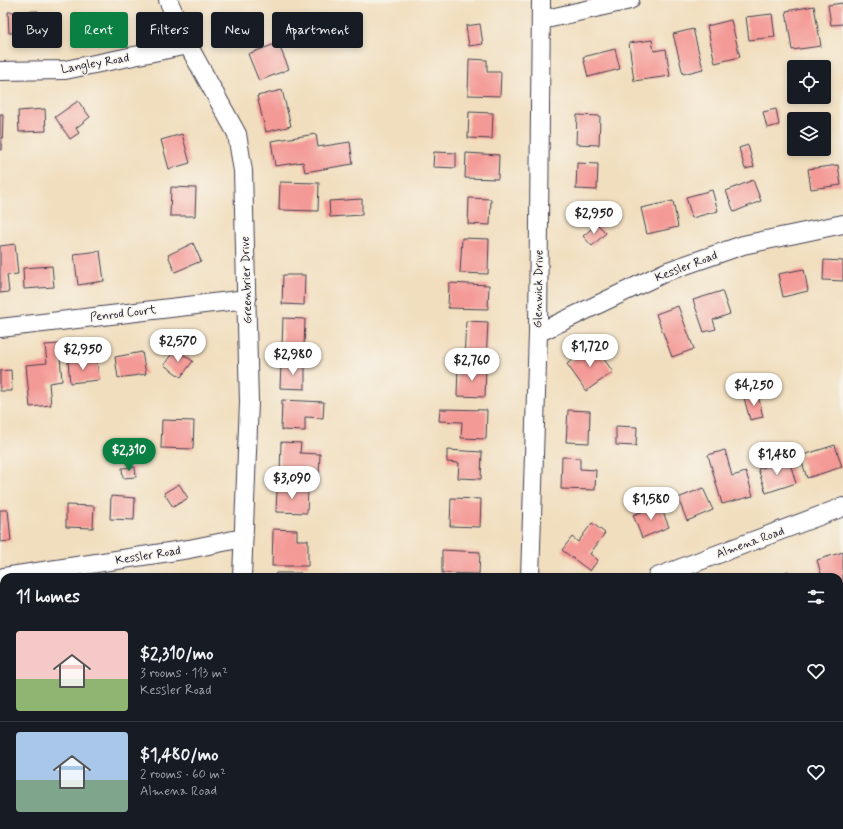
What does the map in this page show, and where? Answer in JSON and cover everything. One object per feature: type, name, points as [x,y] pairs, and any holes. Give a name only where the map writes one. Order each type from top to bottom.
[{"type":"street","name":"Greenbrier Drive","points":[[168,0],[173,12]]},
{"type":"street","name":"Glenwick Drive","points":[[530,573],[538,333],[541,0]]},
{"type":"street","points":[[542,20],[630,0]]},
{"type":"street","name":"Langley Road","points":[[0,71],[65,70],[173,48]]},
{"type":"street","name":"Greenbrier Drive","points":[[190,48],[237,134],[243,171],[249,402],[242,573]]},
{"type":"street","name":"Kessler Road","points":[[538,333],[681,267],[743,245],[843,224]]},
{"type":"street","name":"Penrod Court","points":[[0,328],[246,298]]},
{"type":"street","name":"Almena Road","points":[[668,573],[843,507]]},
{"type":"street","name":"Kessler Road","points":[[30,573],[243,538]]},
{"type":"building","points":[[843,3],[843,24],[831,25],[828,5]]},
{"type":"building","points":[[814,6],[821,46],[792,50],[786,11]]},
{"type":"building","points":[[38,11],[38,12],[12,12],[12,33],[9,33],[8,12]]},
{"type":"building","points":[[772,14],[775,37],[749,40],[746,17]]},
{"type":"building","points":[[731,20],[740,57],[715,63],[707,26]]},
{"type":"building","points":[[480,24],[483,44],[469,46],[466,26]]},
{"type":"building","points":[[693,29],[703,69],[683,74],[673,34]]},
{"type":"building","points":[[652,40],[654,51],[666,49],[670,76],[634,81],[629,43]]},
{"type":"building","points":[[272,45],[272,48],[280,48],[289,69],[259,81],[248,54]]},
{"type":"building","points":[[615,49],[620,69],[588,77],[583,57]]},
{"type":"building","points":[[469,59],[487,60],[487,72],[501,72],[500,96],[468,95]]},
{"type":"building","points":[[282,90],[291,126],[266,132],[257,96]]},
{"type":"building","points":[[78,101],[90,117],[76,128],[79,133],[70,139],[55,117]]},
{"type":"building","points":[[45,109],[46,131],[19,132],[18,111]]},
{"type":"building","points":[[776,109],[779,125],[767,128],[763,112]]},
{"type":"building","points":[[469,112],[493,113],[492,139],[468,138]]},
{"type":"building","points":[[0,114],[3,114],[2,150],[0,150]]},
{"type":"building","points":[[577,115],[600,116],[599,145],[576,144]]},
{"type":"building","points":[[182,134],[190,163],[169,169],[161,140]]},
{"type":"building","points":[[316,134],[318,147],[350,142],[353,164],[305,172],[303,162],[275,166],[271,141]]},
{"type":"building","points":[[748,145],[754,167],[745,169],[739,148]]},
{"type":"building","points":[[434,152],[456,153],[456,168],[433,167]]},
{"type":"building","points":[[466,153],[499,155],[498,179],[465,178]]},
{"type":"building","points":[[577,163],[598,164],[597,190],[576,189]]},
{"type":"building","points":[[838,165],[841,185],[811,189],[808,169]]},
{"type":"building","points":[[753,180],[761,201],[734,212],[726,191]]},
{"type":"building","points":[[280,182],[319,183],[318,211],[279,210]]},
{"type":"building","points":[[171,187],[196,188],[195,216],[170,216]]},
{"type":"building","points":[[712,190],[718,211],[692,218],[686,197]]},
{"type":"building","points":[[469,198],[491,199],[490,225],[468,224]]},
{"type":"building","points":[[362,199],[362,215],[330,217],[329,201]]},
{"type":"building","points":[[673,201],[678,227],[647,234],[641,208]]},
{"type":"building","points":[[597,224],[606,233],[592,246],[583,236]]},
{"type":"building","points":[[462,238],[489,239],[488,274],[460,273]]},
{"type":"building","points":[[193,243],[201,261],[175,272],[168,255]]},
{"type":"building","points":[[15,244],[18,274],[7,275],[9,292],[0,293],[0,246]]},
{"type":"building","points":[[100,251],[104,281],[78,285],[74,254]]},
{"type":"building","points":[[824,260],[843,261],[843,281],[823,280]]},
{"type":"building","points":[[52,266],[54,287],[24,289],[23,268]]},
{"type":"building","points":[[804,269],[808,291],[783,297],[778,274]]},
{"type":"building","points":[[283,275],[305,275],[304,305],[282,304]]},
{"type":"building","points":[[449,283],[489,285],[488,309],[448,308]]},
{"type":"building","points":[[722,291],[730,314],[713,320],[716,329],[704,332],[693,300]]},
{"type":"building","points":[[678,306],[694,349],[672,357],[656,314]]},
{"type":"building","points":[[283,318],[305,319],[304,347],[282,346]]},
{"type":"building","points":[[466,321],[488,322],[486,361],[464,360]]},
{"type":"building","points":[[59,344],[62,381],[49,383],[51,405],[30,407],[26,365],[47,363],[45,345]]},
{"type":"building","points":[[594,345],[613,372],[586,391],[567,364]]},
{"type":"building","points":[[175,349],[193,361],[181,377],[164,365]]},
{"type":"building","points":[[142,352],[146,374],[118,378],[115,357]]},
{"type":"building","points":[[97,359],[99,380],[70,383],[68,361]]},
{"type":"building","points":[[281,362],[305,363],[305,389],[280,388]]},
{"type":"building","points":[[458,366],[486,367],[485,397],[457,396]]},
{"type":"building","points":[[11,370],[12,391],[0,391],[0,371]]},
{"type":"building","points":[[758,395],[763,417],[750,420],[744,398]]},
{"type":"building","points":[[282,400],[324,402],[323,418],[305,417],[305,431],[281,430]]},
{"type":"building","points":[[440,409],[487,410],[486,439],[461,438],[462,422],[439,421]]},
{"type":"building","points":[[568,410],[590,411],[589,443],[566,442]]},
{"type":"building","points":[[162,420],[194,421],[193,449],[161,448]]},
{"type":"building","points":[[616,426],[637,427],[636,446],[616,445]]},
{"type":"building","points":[[281,442],[301,443],[300,453],[320,454],[319,475],[280,474]]},
{"type":"building","points":[[835,445],[842,467],[807,478],[800,456]]},
{"type":"building","points":[[447,450],[482,452],[481,479],[458,478],[459,463],[447,462]]},
{"type":"building","points":[[725,450],[732,476],[746,472],[753,496],[722,504],[708,455]]},
{"type":"building","points":[[562,457],[580,458],[580,469],[596,470],[595,490],[561,489]]},
{"type":"building","points":[[789,460],[796,483],[766,493],[758,469]]},
{"type":"building","points":[[135,467],[136,477],[123,478],[122,468]]},
{"type":"building","points":[[179,484],[188,498],[173,507],[164,493]]},
{"type":"building","points":[[277,488],[308,489],[307,513],[276,512]]},
{"type":"building","points":[[703,488],[713,510],[687,521],[678,498]]},
{"type":"building","points":[[111,496],[135,498],[134,520],[110,519]]},
{"type":"building","points":[[451,498],[481,499],[480,527],[450,526]]},
{"type":"building","points":[[66,505],[94,506],[93,528],[66,527]]},
{"type":"building","points":[[660,505],[669,527],[642,538],[633,515]]},
{"type":"building","points":[[0,510],[8,510],[11,541],[0,542]]},
{"type":"building","points":[[592,523],[605,533],[590,554],[598,560],[590,571],[562,550],[572,537],[578,542]]},
{"type":"building","points":[[273,529],[297,530],[297,540],[308,540],[308,566],[272,566]]},
{"type":"building","points":[[442,550],[480,552],[479,573],[442,573]]},
{"type":"building","points":[[843,552],[843,573],[821,573],[817,560]]}]
